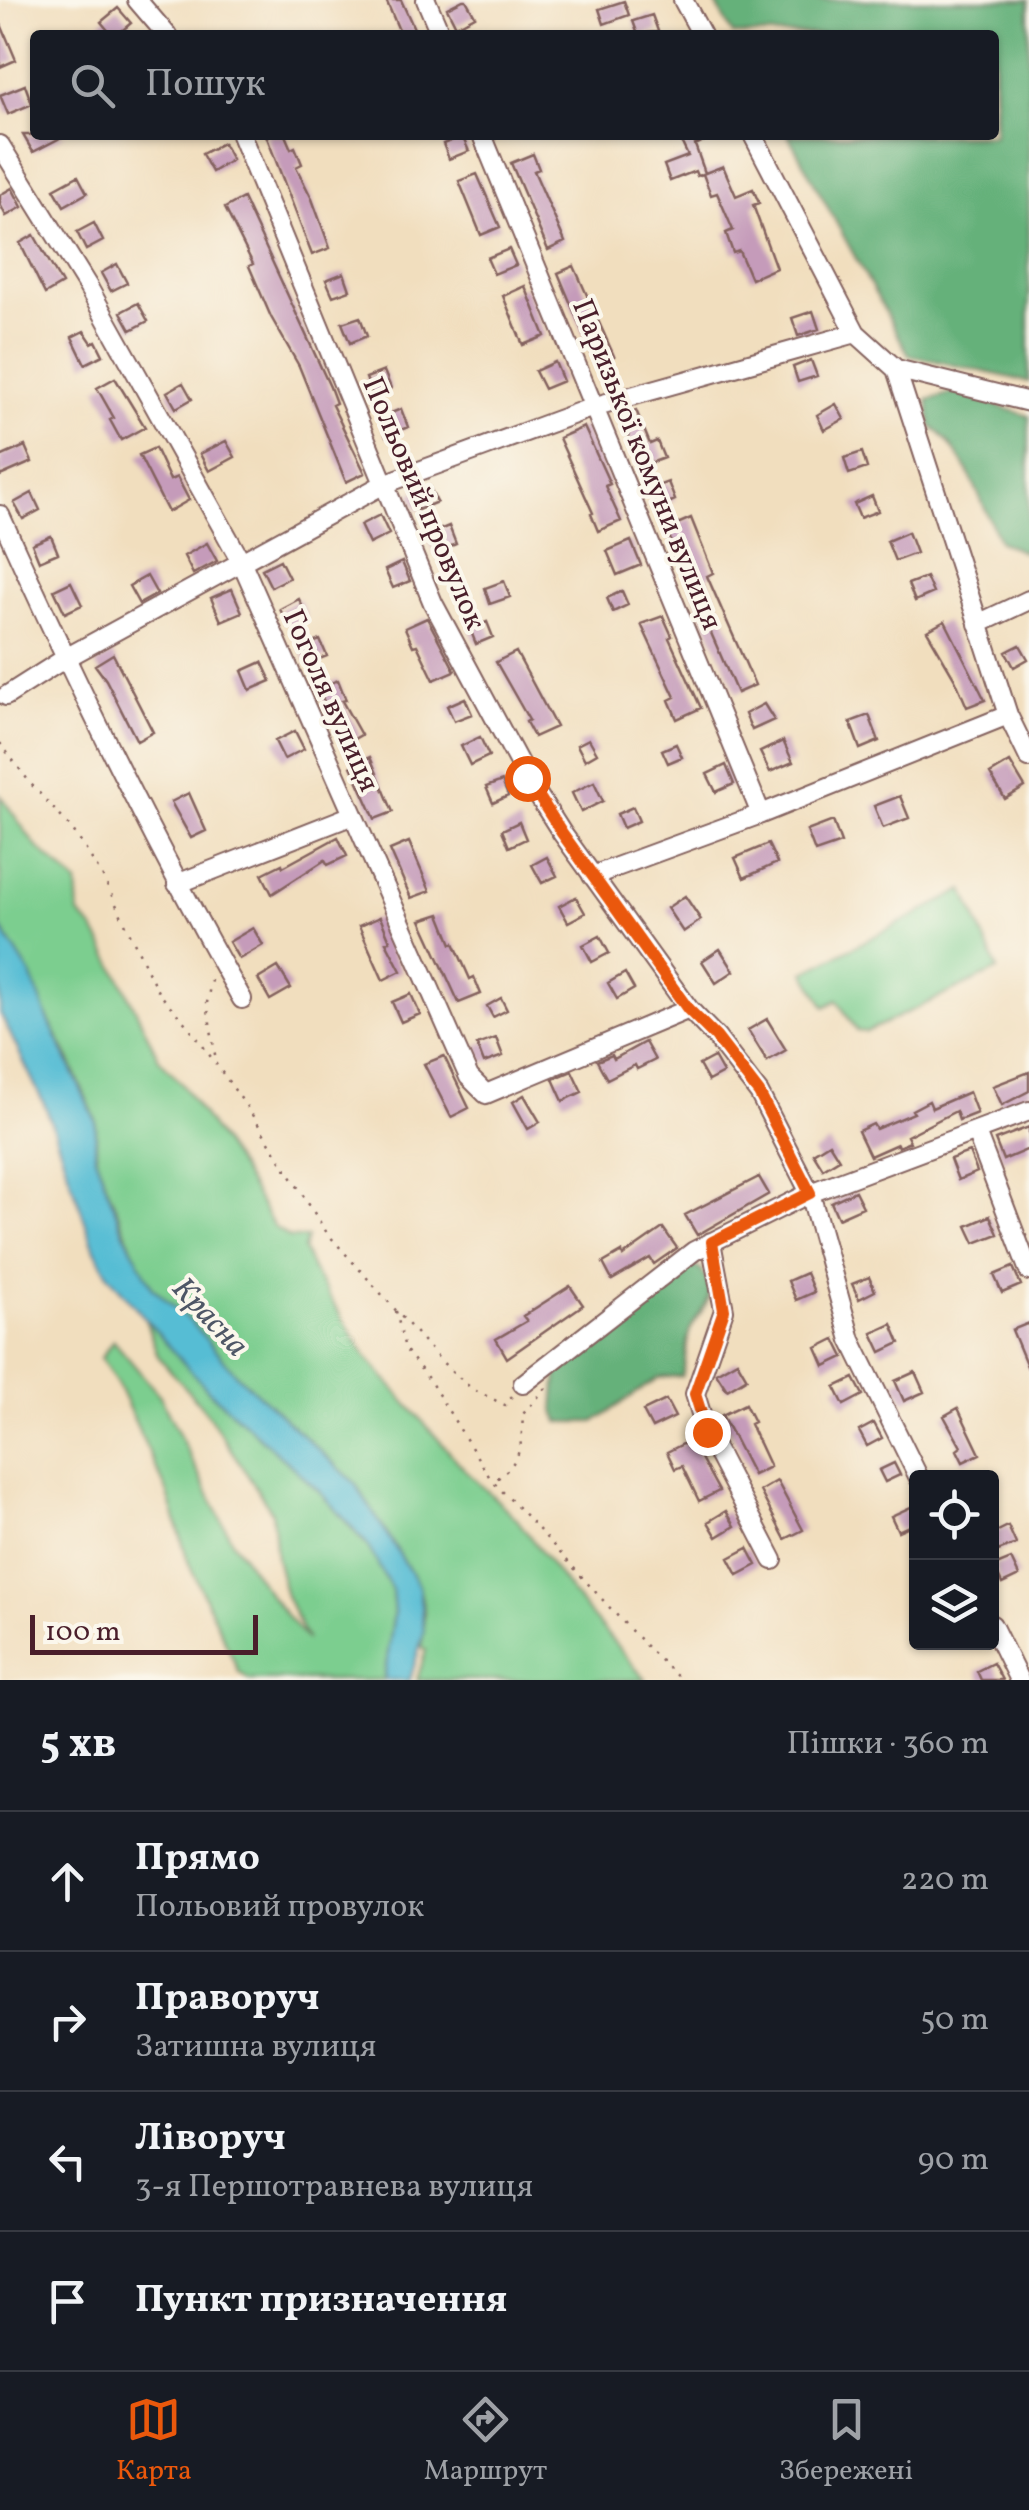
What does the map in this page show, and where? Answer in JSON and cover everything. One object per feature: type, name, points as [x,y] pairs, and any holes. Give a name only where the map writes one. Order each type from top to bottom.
[{"type":"street","points":[[137,0],[163,30]]},
{"type":"street","points":[[426,0],[439,30]]},
{"type":"street","points":[[683,0],[699,30]]},
{"type":"street","name":"Польовий провулок","points":[[243,140],[433,603],[527,778],[592,876],[688,1009],[716,1037],[759,1093],[810,1193],[852,1340],[915,1470]]},
{"type":"street","name":"Паризької комуни вулиця","points":[[484,140],[762,814]]},
{"type":"street","points":[[757,140],[856,332],[896,369],[1029,402]]},
{"type":"street","name":"Гоголя вулиця","points":[[0,145],[87,286],[242,563],[469,1077],[486,1094],[688,1009]]},
{"type":"street","points":[[6,696],[64,659],[384,484],[596,406],[856,332]]},
{"type":"street","points":[[896,369],[1008,715],[1029,758]]},
{"type":"street","points":[[0,516],[64,659],[176,884],[242,999]]},
{"type":"street","points":[[978,624],[1029,600]]},
{"type":"street","points":[[592,876],[762,814],[1008,715]]},
{"type":"street","points":[[176,884],[353,816]]},
{"type":"street","points":[[523,1384],[694,1251],[810,1193],[1029,1111]]},
{"type":"street","points":[[976,1132],[1029,1270]]},
{"type":"street","points":[[712,1242],[724,1310],[695,1394],[707,1432],[773,1560]]},
{"type":"street","points":[[999,1639],[1019,1680]]},
{"type":"path","points":[[0,744],[73,830],[102,874],[158,992],[217,1065],[328,1232],[441,1361],[472,1389],[505,1404],[523,1384]]},
{"type":"path","points":[[214,949],[207,1003],[217,1065]]},
{"type":"path","points":[[396,1311],[405,1349],[430,1381],[493,1482],[631,1634],[681,1680]]},
{"type":"path","points":[[493,1482],[514,1466],[522,1442],[523,1414],[548,1385],[541,1370]]},
{"type":"green space","points":[[714,0],[1029,0],[1029,382],[909,355],[791,140],[999,140],[999,30],[730,30]]},
{"type":"green space","points":[[955,392],[1029,416],[1029,545],[1022,552],[1000,542],[972,479],[954,450],[931,426],[928,400]]},
{"type":"green space","points":[[0,795],[36,846],[77,883],[79,914],[94,930],[159,1059],[180,1082],[238,1166],[274,1227],[290,1238],[307,1238],[303,1249],[313,1271],[368,1359],[467,1472],[516,1518],[571,1592],[646,1680],[417,1680],[426,1650],[422,1647],[424,1611],[419,1586],[355,1483],[236,1374],[191,1322],[153,1288],[137,1260],[96,1159],[96,1120],[0,926]]},
{"type":"green space","points":[[964,890],[998,970],[866,1032],[857,1031],[837,1000],[825,1007],[805,972]]},
{"type":"green space","points":[[686,1264],[701,1269],[709,1295],[689,1333],[682,1376],[658,1378],[594,1422],[559,1422],[554,1409],[557,1372]]},
{"type":"green space","points":[[143,1313],[209,1391],[317,1489],[370,1549],[392,1590],[394,1613],[384,1680],[249,1680],[239,1672],[188,1561],[168,1494],[119,1387],[101,1358],[113,1340],[160,1396],[231,1539],[307,1640],[286,1596],[276,1558],[272,1512],[207,1413],[158,1356]]},
{"type":"water","points":[[0,926],[31,975],[96,1121],[95,1156],[124,1233],[153,1288],[191,1322],[236,1374],[355,1483],[419,1586],[424,1632],[410,1680],[384,1680],[394,1613],[392,1590],[366,1543],[317,1489],[209,1391],[109,1276],[95,1250],[46,1108],[0,1013]]},
{"type":"building","points":[[386,0],[401,0],[415,30],[399,30]]},
{"type":"building","points":[[463,0],[475,16],[456,26],[447,8]]},
{"type":"building","points":[[624,1],[629,15],[604,24],[599,9]]},
{"type":"building","points":[[118,8],[131,23],[123,30],[108,30],[101,22]]},
{"type":"building","points":[[652,15],[658,30],[636,30],[633,21]]},
{"type":"building","points":[[0,22],[16,60],[0,67]]},
{"type":"building","points":[[25,85],[30,105],[8,114],[0,95]]},
{"type":"building","points":[[23,135],[30,135],[30,140],[56,140],[33,152]]},
{"type":"building","points":[[268,140],[287,140],[302,164],[296,167],[330,248],[312,255]]},
{"type":"building","points":[[464,140],[469,151],[449,159],[443,144]]},
{"type":"building","points":[[680,140],[706,140],[695,145],[705,173],[723,166],[736,196],[753,189],[759,203],[753,205],[776,268],[751,279],[739,251],[733,253],[726,233],[733,230],[717,193],[711,195],[703,174],[697,176],[695,171],[670,181],[664,165],[688,156]]},
{"type":"building","points":[[223,143],[232,160],[212,172],[202,154]]},
{"type":"building","points":[[533,154],[539,169],[534,171],[565,242],[548,250],[511,163]]},
{"type":"building","points":[[477,174],[500,227],[481,235],[459,181]]},
{"type":"building","points":[[78,176],[87,193],[64,206],[54,189]]},
{"type":"building","points":[[12,188],[22,207],[6,216],[0,195]]},
{"type":"building","points":[[243,198],[365,473],[346,482],[299,366],[271,317],[249,266],[253,264],[225,208]]},
{"type":"building","points":[[94,223],[103,241],[86,250],[77,232]]},
{"type":"building","points":[[34,235],[62,284],[45,294],[20,243]]},
{"type":"building","points":[[509,249],[516,265],[494,274],[487,258]]},
{"type":"building","points":[[117,264],[127,283],[111,291],[101,273]]},
{"type":"building","points":[[574,266],[614,356],[596,364],[558,273]]},
{"type":"building","points":[[344,273],[350,290],[333,296],[326,280]]},
{"type":"building","points":[[525,286],[545,336],[523,345],[503,296]]},
{"type":"building","points":[[138,303],[148,321],[131,330],[121,312]]},
{"type":"building","points":[[813,311],[819,329],[798,336],[792,318]]},
{"type":"building","points":[[360,317],[367,336],[350,343],[342,323]]},
{"type":"building","points":[[84,331],[92,343],[96,341],[103,355],[85,364],[72,337]]},
{"type":"building","points":[[811,360],[817,376],[798,382],[793,367]]},
{"type":"building","points":[[555,362],[563,381],[544,389],[535,371]]},
{"type":"building","points":[[384,371],[391,388],[373,396],[366,378]]},
{"type":"building","points":[[115,378],[145,427],[121,440],[97,388]]},
{"type":"building","points":[[183,383],[192,399],[176,408],[167,392]]},
{"type":"building","points":[[836,404],[844,419],[824,430],[817,415]]},
{"type":"building","points":[[401,409],[408,427],[386,436],[379,418]]},
{"type":"building","points":[[636,410],[650,444],[657,441],[664,458],[640,467],[621,416]]},
{"type":"building","points":[[584,427],[610,484],[605,486],[621,521],[598,531],[559,438]]},
{"type":"building","points":[[226,441],[235,457],[209,471],[200,454]]},
{"type":"building","points":[[25,446],[32,462],[0,476],[0,457]]},
{"type":"building","points":[[155,448],[170,480],[177,477],[189,500],[168,512],[139,455]]},
{"type":"building","points":[[862,452],[867,468],[849,474],[844,458]]},
{"type":"building","points":[[668,482],[675,500],[657,508],[649,489]]},
{"type":"building","points":[[429,486],[437,502],[418,510],[410,494]]},
{"type":"building","points":[[32,493],[40,510],[23,519],[14,503]]},
{"type":"building","points":[[872,496],[878,511],[860,518],[854,504]]},
{"type":"building","points":[[380,515],[389,534],[369,544],[360,525]]},
{"type":"building","points":[[691,518],[713,573],[707,576],[755,685],[737,693],[666,529]]},
{"type":"building","points":[[449,526],[456,544],[434,553],[427,535]]},
{"type":"building","points":[[908,532],[916,553],[895,561],[887,541]]},
{"type":"building","points":[[51,536],[58,553],[39,561],[32,544]]},
{"type":"building","points":[[631,541],[641,565],[617,575],[607,551]]},
{"type":"building","points":[[207,543],[217,561],[193,574],[184,556]]},
{"type":"building","points":[[280,560],[289,578],[271,587],[262,569]]},
{"type":"building","points":[[402,562],[410,581],[393,588],[385,570]]},
{"type":"building","points":[[147,576],[157,594],[139,604],[129,586]]},
{"type":"building","points":[[926,577],[933,593],[915,601],[908,584]]},
{"type":"building","points":[[504,581],[510,597],[490,604],[485,588]]},
{"type":"building","points":[[71,582],[82,605],[65,613],[54,590]]},
{"type":"building","points":[[232,589],[242,612],[221,621],[211,598]]},
{"type":"building","points":[[622,591],[628,605],[613,612],[607,598]]},
{"type":"building","points":[[299,599],[307,616],[288,626],[280,609]]},
{"type":"building","points":[[663,616],[701,708],[677,719],[669,700],[675,697],[641,624]]},
{"type":"building","points":[[427,618],[455,671],[434,680],[405,628]]},
{"type":"building","points":[[945,621],[985,700],[967,707],[927,631]]},
{"type":"building","points":[[487,622],[493,637],[476,644],[470,629]]},
{"type":"building","points":[[320,640],[327,656],[307,664],[300,648]]},
{"type":"building","points":[[1020,645],[1028,659],[1014,667],[1006,652]]},
{"type":"building","points":[[516,652],[556,727],[534,737],[526,722],[529,720],[496,662]]},
{"type":"building","points":[[113,654],[153,732],[137,741],[95,665]]},
{"type":"building","points":[[262,662],[271,681],[250,690],[242,671]]},
{"type":"building","points":[[338,680],[346,700],[342,701],[361,735],[343,745],[318,688]]},
{"type":"building","points":[[465,698],[472,714],[454,721],[447,706]]},
{"type":"building","points":[[764,704],[774,720],[752,730],[745,714]]},
{"type":"building","points":[[869,715],[879,741],[860,749],[850,722]]},
{"type":"building","points":[[295,731],[304,749],[284,759],[275,741]]},
{"type":"building","points":[[480,737],[489,756],[470,765],[461,746]]},
{"type":"building","points":[[589,739],[597,753],[585,760],[577,745]]},
{"type":"building","points":[[783,741],[793,762],[770,772],[760,752]]},
{"type":"building","points":[[676,744],[682,757],[668,763],[662,750]]},
{"type":"building","points":[[370,757],[393,812],[375,819],[351,766]]},
{"type":"building","points":[[1010,762],[1025,787],[1005,799],[990,774]]},
{"type":"building","points":[[726,765],[734,784],[716,792],[707,774]]},
{"type":"building","points":[[502,781],[508,796],[493,803],[486,787]]},
{"type":"building","points":[[594,782],[603,801],[581,812],[572,793]]},
{"type":"building","points":[[189,793],[206,831],[191,838],[171,802]]},
{"type":"building","points":[[900,796],[909,818],[883,828],[874,806]]},
{"type":"building","points":[[633,807],[639,821],[623,828],[617,814]]},
{"type":"building","points":[[833,821],[841,843],[815,852],[807,831]]},
{"type":"building","points":[[519,822],[526,839],[509,847],[502,830]]},
{"type":"building","points":[[338,837],[347,856],[328,865],[325,860],[272,894],[262,874]]},
{"type":"building","points":[[409,842],[430,891],[411,898],[390,850]]},
{"type":"building","points":[[768,844],[777,863],[744,878],[735,858]]},
{"type":"building","points":[[547,857],[557,876],[542,883],[532,865]]},
{"type":"building","points":[[685,896],[701,920],[683,932],[667,908]]},
{"type":"building","points":[[576,897],[585,913],[568,922],[559,906]]},
{"type":"building","points":[[440,914],[452,944],[481,994],[459,1003],[421,920]]},
{"type":"building","points":[[380,917],[390,941],[386,942],[401,971],[383,980],[359,926]]},
{"type":"building","points":[[253,928],[263,945],[239,959],[229,942]]},
{"type":"building","points":[[600,936],[609,953],[592,962],[583,945]]},
{"type":"building","points":[[720,949],[734,971],[716,983],[702,961]]},
{"type":"building","points":[[278,967],[291,988],[270,1000],[258,979]]},
{"type":"building","points":[[625,973],[634,989],[617,999],[608,983]]},
{"type":"building","points":[[411,994],[420,1014],[401,1022],[392,1002]]},
{"type":"building","points":[[501,998],[507,1010],[493,1017],[487,1006]]},
{"type":"building","points":[[767,1019],[786,1050],[767,1061],[748,1030]]},
{"type":"building","points":[[496,1038],[503,1056],[484,1063],[477,1045]]},
{"type":"building","points":[[645,1042],[655,1060],[607,1079],[597,1061],[612,1055],[614,1059]]},
{"type":"building","points":[[444,1056],[469,1108],[451,1117],[424,1064]]},
{"type":"building","points":[[714,1057],[723,1073],[708,1081],[699,1065]]},
{"type":"building","points":[[572,1071],[582,1092],[563,1101],[553,1079]]},
{"type":"building","points":[[1029,1072],[1029,1091],[1002,1105],[993,1086]]},
{"type":"building","points":[[969,1092],[977,1113],[959,1120],[956,1111],[907,1136],[910,1142],[870,1156],[858,1131],[873,1124],[876,1129],[914,1113],[912,1110],[929,1101],[932,1108]]},
{"type":"building","points":[[524,1095],[540,1122],[528,1129],[513,1102]]},
{"type":"building","points":[[1029,1127],[1029,1149],[1003,1160],[995,1140]]},
{"type":"building","points":[[829,1143],[839,1159],[823,1169],[813,1153]]},
{"type":"building","points":[[969,1152],[977,1172],[958,1180],[950,1159]]},
{"type":"building","points":[[759,1177],[769,1194],[697,1235],[685,1215]]},
{"type":"building","points":[[855,1191],[863,1207],[838,1218],[831,1202]]},
{"type":"building","points":[[990,1216],[998,1234],[975,1243],[967,1226]]},
{"type":"building","points":[[663,1228],[677,1248],[654,1264],[650,1258],[612,1280],[603,1263],[622,1252],[623,1256]]},
{"type":"building","points":[[1013,1267],[1021,1285],[1002,1293],[994,1275]]},
{"type":"building","points":[[806,1273],[814,1292],[796,1300],[788,1281]]},
{"type":"building","points":[[869,1277],[875,1291],[859,1299],[852,1284]]},
{"type":"building","points":[[570,1286],[583,1305],[507,1358],[496,1339],[527,1321],[523,1316]]},
{"type":"building","points":[[1029,1323],[1029,1371],[1012,1330]]},
{"type":"building","points":[[892,1324],[900,1343],[881,1352],[872,1333]]},
{"type":"building","points":[[835,1339],[844,1357],[825,1366],[817,1348]]},
{"type":"building","points":[[737,1361],[747,1378],[727,1390],[716,1373]]},
{"type":"building","points":[[915,1372],[924,1392],[904,1401],[895,1381]]},
{"type":"building","points":[[854,1378],[863,1395],[844,1405],[835,1387]]},
{"type":"building","points":[[666,1400],[675,1417],[652,1428],[643,1411]]},
{"type":"building","points":[[745,1404],[770,1467],[753,1475],[722,1415]]},
{"type":"building","points":[[958,1408],[980,1454],[963,1462],[957,1450],[961,1447],[944,1416]]},
{"type":"building","points":[[874,1423],[882,1438],[867,1446],[859,1431]]},
{"type":"building","points":[[691,1440],[719,1491],[699,1501],[682,1466],[675,1469],[667,1452]]},
{"type":"building","points":[[894,1463],[900,1475],[885,1482],[879,1470]]},
{"type":"building","points":[[777,1481],[803,1530],[785,1539],[760,1491]]},
{"type":"building","points":[[909,1508],[909,1526],[898,1531],[891,1516]]},
{"type":"building","points":[[726,1511],[735,1526],[717,1537],[708,1522]]},
{"type":"building","points":[[1008,1526],[1016,1544],[999,1551],[999,1530]]},
{"type":"building","points":[[748,1548],[757,1565],[738,1575],[729,1558]]},
{"type":"building","points":[[1011,1559],[1019,1576],[1002,1584],[999,1564]]},
{"type":"building","points":[[993,1663],[1002,1680],[981,1680],[977,1671]]},
{"type":"route","points":[[527,778],[688,1009],[716,1037],[759,1093],[810,1193],[712,1242],[724,1310],[695,1394],[707,1432]]},
{"type":"water label","name":"Красна","points":[[211,1316]]}]
